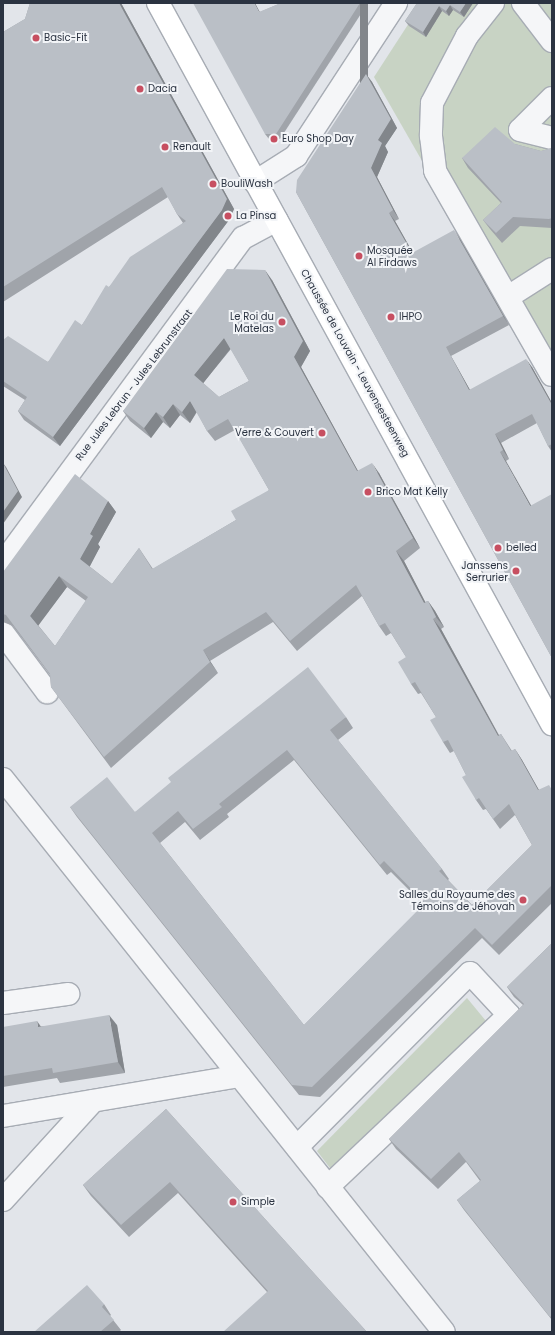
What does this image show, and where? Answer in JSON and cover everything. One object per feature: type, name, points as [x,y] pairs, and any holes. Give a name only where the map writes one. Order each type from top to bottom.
[{"type":"main road","name":"Chaussée de Louvain - Leuvensesteenweg","points":[[158,3],[552,724]]},
{"type":"street","points":[[256,182],[296,156],[396,3]]},
{"type":"street","points":[[493,3],[467,36],[432,102],[431,136],[436,171],[552,375]]},
{"type":"street","points":[[507,3],[516,3]]},
{"type":"street","points":[[523,3],[552,41]]},
{"type":"street","points":[[552,98],[520,130],[552,138]]},
{"type":"street","name":"Rue Jules Lebrun - Jules Lebrunstraat","points":[[3,563],[243,238],[276,220]]},
{"type":"street","points":[[508,298],[552,269]]},
{"type":"street","points":[[3,634],[47,692]]},
{"type":"street","points":[[3,779],[444,1332]]},
{"type":"street","points":[[297,1147],[470,973],[509,1015],[328,1187]]},
{"type":"street","points":[[3,1003],[68,994]]},
{"type":"street","points":[[3,1116],[240,1076]]},
{"type":"street","points":[[3,1200],[93,1101]]},
{"type":"green space","points":[[422,3],[552,3],[552,388],[374,77]]},
{"type":"green space","points":[[467,998],[486,1021],[330,1168],[317,1151]]},
{"type":"building","points":[[30,3],[119,3],[227,199],[222,210],[53,437],[18,411],[27,397],[3,381],[3,340],[8,336],[48,362],[75,320],[82,325],[106,285],[109,287],[130,257],[186,221],[177,214],[162,187],[3,287],[3,32],[25,19]]},
{"type":"building","points":[[193,3],[254,3],[259,12],[281,3],[360,3],[276,134],[265,134]]},
{"type":"building","points":[[417,3],[466,3],[460,12],[450,5],[446,11],[439,6],[423,32],[405,21]]},
{"type":"building","points":[[366,74],[391,119],[378,140],[382,143],[371,168],[393,210],[389,213],[412,253],[454,230],[503,316],[446,347],[469,390],[526,359],[552,405],[552,444],[548,446],[532,414],[495,434],[503,450],[500,452],[530,506],[552,494],[552,658],[296,192],[297,180]]},
{"type":"building","points":[[495,127],[515,144],[541,151],[552,148],[552,218],[513,217],[496,233],[483,220],[502,202],[462,158]]},
{"type":"building","points":[[227,269],[265,270],[303,341],[294,357],[357,471],[372,463],[413,538],[396,551],[424,603],[428,601],[436,617],[433,619],[498,736],[501,734],[511,751],[515,749],[538,790],[549,785],[552,790],[552,885],[492,945],[475,928],[312,1087],[292,1085],[70,807],[107,777],[135,812],[171,782],[168,778],[308,667],[346,717],[330,730],[442,869],[439,871],[472,905],[532,845],[509,804],[493,819],[479,798],[476,800],[462,777],[466,775],[448,740],[443,742],[430,720],[436,717],[415,682],[411,684],[398,662],[406,657],[385,623],[379,626],[356,585],[290,641],[266,612],[203,650],[210,662],[104,757],[51,687],[50,674],[6,615],[3,614],[3,572],[75,474],[108,501],[90,534],[93,536],[80,559],[112,584],[139,548],[152,569],[236,520],[231,511],[269,490],[228,419],[207,431],[190,401],[182,412],[173,404],[163,417],[156,412],[144,428],[123,411]],"holes":[[[224,338],[249,381],[219,397],[194,375]],[[59,576],[88,597],[55,646],[30,616]],[[287,750],[380,865],[384,861],[425,903],[304,1025],[152,833],[178,811],[193,829],[222,807],[219,804]]]},
{"type":"building","points":[[3,463],[18,491],[3,512]]},
{"type":"building","points":[[552,943],[552,1315],[550,1317],[457,1200],[481,1180],[459,1152],[431,1179],[389,1139],[524,1004],[507,987]]},
{"type":"building","points":[[109,1015],[118,1062],[53,1073],[52,1068],[3,1076],[3,1027],[37,1021],[38,1027]]},
{"type":"building","points":[[166,1109],[367,1332],[223,1332],[268,1291],[170,1182],[121,1225],[83,1185]]},
{"type":"building","points":[[87,1285],[104,1304],[102,1307],[114,1320],[100,1332],[34,1332]]},
{"type":"place","name":"Basic-Fit","points":[[36,38]]},
{"type":"place","name":"Dacia","points":[[140,89]]},
{"type":"place","name":"Euro Shop Day","points":[[274,139]]},
{"type":"place","name":"Renault","points":[[165,147]]},
{"type":"place","name":"BouliWash","points":[[213,184]]},
{"type":"place","name":"La Pinsa","points":[[228,216]]},
{"type":"place","name":"Mosquée Al Firdaws","points":[[359,256]]},
{"type":"place","name":"IHPO","points":[[391,317]]},
{"type":"place","name":"Le Roi du Matelas","points":[[282,322]]},
{"type":"place","name":"Verre & Couvert","points":[[322,433]]},
{"type":"place","name":"Brico Mat Kelly","points":[[368,492]]},
{"type":"place","name":"belled","points":[[498,548]]},
{"type":"place","name":"Janssens Serrurier","points":[[516,571]]},
{"type":"place","name":"Salles du Royaume des Témoins de Jéhovah","points":[[523,900]]},
{"type":"place","name":"Simple","points":[[233,1202]]}]
